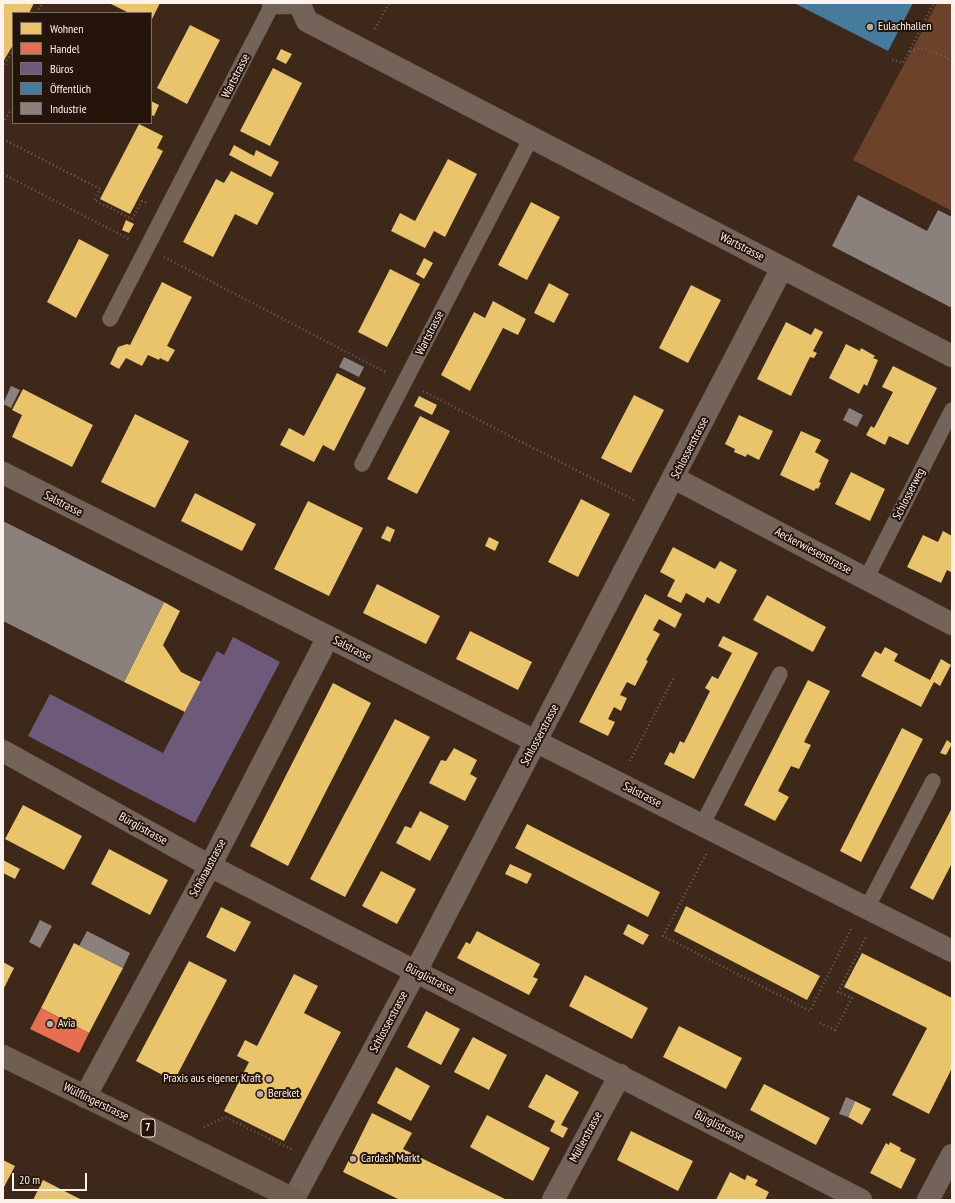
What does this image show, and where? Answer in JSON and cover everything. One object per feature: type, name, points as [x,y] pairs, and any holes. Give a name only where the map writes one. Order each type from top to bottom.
[{"type":"main road","name":"Wülflingerstrasse","points":[[3,1056],[295,1200]]},
{"type":"street","name":"Wartstrasse","points":[[273,3],[299,4],[307,21],[952,356]]},
{"type":"street","name":"Schlosserstrasse","points":[[295,1200],[314,1161],[416,971],[674,478],[782,268]]},
{"type":"street","name":"Salstrasse","points":[[3,473],[702,825],[861,916],[952,951]]},
{"type":"street","name":"Aeckerwiesenstrasse","points":[[674,478],[952,624]]},
{"type":"street","name":"Schönaustrasse","points":[[84,1097],[210,866],[328,637]]},
{"type":"street","name":"Bürglistrasse","points":[[4,753],[210,866],[620,1075],[861,1200]]},
{"type":"street","name":"Müllerstrasse","points":[[553,1200],[620,1075]]},
{"type":"street","points":[[928,1200],[952,1155]]},
{"type":"lane","name":"Wartstrasse","points":[[110,319],[273,3]]},
{"type":"lane","name":"Wartstrasse","points":[[362,464],[531,138]]},
{"type":"lane","name":"Schlosserweg","points":[[866,579],[952,410]]},
{"type":"lane","points":[[702,825],[780,674]]},
{"type":"lane","points":[[861,916],[933,781]]},
{"type":"path","points":[[38,12],[42,3]]},
{"type":"path","points":[[364,51],[389,3]]},
{"type":"path","points":[[892,60],[903,63],[934,3]]},
{"type":"path","points":[[909,51],[924,48],[952,60]]},
{"type":"path","points":[[3,68],[12,51]]},
{"type":"path","points":[[3,123],[10,111]]},
{"type":"path","points":[[3,139],[100,189],[94,200],[132,219],[142,201],[165,212]]},
{"type":"path","points":[[3,174],[640,503]]},
{"type":"path","points":[[618,783],[674,677]]},
{"type":"path","points":[[708,850],[663,936],[810,1011],[861,916]]},
{"type":"path","points":[[820,1023],[835,1030],[849,1004],[852,998],[838,992],[868,931]]},
{"type":"path","points":[[198,1130],[225,1117],[314,1161]]},
{"type":"shaded area","points":[[937,3],[952,3],[952,211],[853,160]]},
{"type":"building: Wohnen","points":[[3,3],[34,3],[30,12],[12,12],[12,47],[3,62]]},
{"type":"building: Wohnen","points":[[109,3],[160,3],[152,19],[152,12],[127,12]]},
{"type":"building: Wohnen","points":[[190,25],[220,40],[187,104],[157,88]]},
{"type":"building: Wohnen","points":[[281,49],[292,54],[286,64],[276,59]]},
{"type":"building: Wohnen","points":[[273,68],[302,83],[270,146],[240,131]]},
{"type":"building: Wohnen","points":[[152,102],[159,105],[154,116],[152,115]]},
{"type":"building: Wohnen","points":[[139,124],[163,136],[157,148],[163,151],[130,214],[100,199]]},
{"type":"building: Wohnen","points":[[234,145],[254,156],[256,150],[279,162],[271,177],[229,155]]},
{"type":"building: Wohnen","points":[[448,159],[477,174],[445,237],[434,231],[425,248],[391,231],[400,213],[415,221]]},
{"type":"building: Wohnen","points":[[231,171],[274,193],[257,225],[235,214],[213,257],[183,242],[216,179],[224,183]]},
{"type":"building: Wohnen","points":[[531,202],[560,217],[527,280],[498,265]]},
{"type":"building: Wohnen","points":[[126,220],[134,224],[129,233],[122,230]]},
{"type":"building: Wohnen","points":[[79,239],[109,255],[76,318],[47,302]]},
{"type":"building: Wohnen","points":[[424,258],[433,263],[424,279],[416,274]]},
{"type":"building: Wohnen","points":[[390,269],[420,284],[387,347],[358,332]]},
{"type":"building: Wohnen","points":[[162,282],[192,297],[167,346],[175,350],[168,362],[148,355],[142,366],[126,358],[119,369],[110,364],[118,347],[127,344],[130,345]]},
{"type":"building: Wohnen","points":[[549,283],[569,294],[554,323],[534,313]]},
{"type":"building: Wohnen","points":[[691,285],[721,300],[688,363],[659,348]]},
{"type":"building: Wohnen","points":[[493,301],[526,319],[518,335],[503,328],[470,391],[441,375],[474,312],[485,318]]},
{"type":"building: Wohnen","points":[[786,322],[811,335],[815,328],[823,332],[813,351],[817,353],[814,358],[810,357],[791,396],[757,379]]},
{"type":"building: Wohnen","points":[[846,344],[860,351],[861,348],[875,356],[873,358],[878,360],[867,386],[864,384],[859,394],[829,378]]},
{"type":"building: Wohnen","points":[[893,366],[937,388],[908,445],[889,436],[885,445],[866,435],[871,426],[874,428],[893,392],[882,387]]},
{"type":"building: Wohnen","points":[[337,373],[366,388],[334,451],[323,445],[314,462],[280,445],[289,428],[304,436]]},
{"type":"building: Wohnen","points":[[23,389],[93,425],[72,467],[12,437],[22,415],[12,410]]},
{"type":"building: Wohnen","points":[[634,395],[664,410],[631,473],[601,458]]},
{"type":"building: Wohnen","points":[[419,396],[437,405],[432,415],[414,406]]},
{"type":"building: Wohnen","points":[[135,414],[189,441],[155,508],[101,482]]},
{"type":"building: Wohnen","points":[[739,415],[773,431],[759,460],[747,454],[746,457],[734,452],[735,449],[725,444]]},
{"type":"building: Wohnen","points":[[420,416],[450,431],[417,494],[387,479]]},
{"type":"building: Wohnen","points":[[801,431],[821,440],[815,452],[829,460],[819,482],[821,483],[818,489],[816,488],[814,491],[780,475]]},
{"type":"building: Wohnen","points":[[851,472],[885,489],[870,521],[835,504]]},
{"type":"building: Wohnen","points":[[195,493],[256,524],[242,551],[181,521]]},
{"type":"building: Wohnen","points":[[581,499],[610,514],[578,577],[548,562]]},
{"type":"building: Wohnen","points":[[308,501],[363,528],[329,596],[274,569]]},
{"type":"building: Wohnen","points":[[387,526],[395,530],[390,542],[381,538]]},
{"type":"building: Wohnen","points":[[943,531],[952,536],[952,569],[951,572],[947,570],[941,583],[907,567],[923,535],[938,542]]},
{"type":"building: Wohnen","points":[[489,537],[499,542],[495,551],[485,546]]},
{"type":"building: Wohnen","points":[[673,547],[715,569],[720,561],[737,570],[719,604],[707,597],[704,603],[686,593],[681,603],[667,596],[675,580],[660,572]]},
{"type":"building: Wohnen","points":[[377,584],[440,616],[426,644],[363,613]]},
{"type":"building: Wohnen","points":[[645,594],[682,614],[675,628],[659,619],[653,630],[660,634],[646,660],[648,661],[635,686],[627,682],[620,695],[627,698],[621,711],[614,707],[608,719],[615,722],[608,736],[579,722]]},
{"type":"building: Wohnen","points":[[767,595],[826,627],[813,652],[753,620]]},
{"type":"building: Wohnen","points":[[164,602],[180,611],[163,645],[181,672],[201,682],[185,712],[124,682]]},
{"type":"building: Wohnen","points":[[470,631],[532,662],[518,690],[456,659]]},
{"type":"building: Wohnen","points":[[723,636],[758,653],[694,779],[664,764],[670,752],[674,754],[680,741],[684,743],[710,691],[705,688],[712,676],[718,679],[732,653],[718,646]]},
{"type":"building: Wohnen","points":[[885,647],[898,654],[894,661],[930,680],[941,659],[951,665],[940,686],[934,682],[921,707],[861,676],[875,651],[881,654]]},
{"type":"building: Wohnen","points":[[808,680],[830,691],[804,742],[811,745],[799,769],[791,766],[778,791],[789,797],[775,821],[744,805]]},
{"type":"building: Wohnen","points":[[333,683],[371,703],[288,866],[250,846]]},
{"type":"building: Wohnen","points":[[395,719],[430,737],[345,897],[310,879]]},
{"type":"building: Wohnen","points":[[902,728],[923,739],[861,862],[840,851]]},
{"type":"building: Wohnen","points":[[947,740],[952,744],[946,755],[940,753]]},
{"type":"building: Wohnen","points":[[454,748],[477,760],[470,774],[477,778],[465,801],[429,783],[441,760],[446,761]]},
{"type":"building: Wohnen","points":[[23,805],[82,836],[64,870],[5,839]]},
{"type":"building: Wohnen","points":[[952,808],[952,863],[933,900],[910,888]]},
{"type":"building: Wohnen","points":[[420,811],[449,826],[430,861],[396,843],[405,826],[411,828]]},
{"type":"building: Wohnen","points":[[527,824],[660,892],[648,917],[515,848]]},
{"type":"building: Wohnen","points":[[109,849],[168,880],[150,915],[91,884]]},
{"type":"building: Wohnen","points":[[3,860],[20,869],[15,879],[3,873]]},
{"type":"building: Wohnen","points":[[510,864],[532,874],[527,884],[505,874]]},
{"type":"building: Wohnen","points":[[381,871],[416,889],[397,924],[362,906]]},
{"type":"building: Wohnen","points":[[686,906],[820,976],[807,1000],[674,931]]},
{"type":"building: Wohnen","points":[[221,907],[251,922],[235,952],[206,937]]},
{"type":"building: Wohnen","points":[[628,924],[649,935],[643,945],[623,934]]},
{"type":"building: Wohnen","points":[[477,931],[540,964],[533,977],[538,979],[529,995],[457,958],[466,942],[470,944]]},
{"type":"building: Wohnen","points":[[74,943],[123,968],[89,1033],[41,1008]]},
{"type":"building: Wohnen","points":[[862,953],[952,998],[952,1068],[929,1114],[892,1095],[927,1028],[844,987]]},
{"type":"building: Wohnen","points":[[189,961],[227,980],[174,1081],[136,1061]]},
{"type":"building: Wohnen","points":[[3,962],[14,968],[3,990]]},
{"type":"building: Wohnen","points":[[294,974],[318,986],[304,1013],[341,1032],[284,1141],[224,1111],[249,1062],[237,1056],[245,1040],[257,1046]]},
{"type":"building: Wohnen","points":[[585,975],[648,1008],[632,1039],[569,1006]]},
{"type":"building: Wohnen","points":[[426,1011],[460,1029],[441,1065],[407,1047]]},
{"type":"building: Wohnen","points":[[679,1026],[742,1058],[726,1089],[663,1057]]},
{"type":"building: Wohnen","points":[[473,1037],[507,1055],[489,1090],[454,1072]]},
{"type":"building: Wohnen","points":[[396,1067],[430,1086],[411,1121],[377,1103]]},
{"type":"building: Wohnen","points":[[546,1074],[579,1092],[561,1125],[568,1128],[563,1138],[550,1131],[555,1121],[528,1107]]},
{"type":"building: Wohnen","points":[[764,1084],[830,1118],[816,1145],[750,1110]]},
{"type":"building: Wohnen","points":[[855,1101],[871,1109],[862,1125],[848,1117]]},
{"type":"building: Wohnen","points":[[372,1113],[412,1133],[403,1149],[507,1200],[400,1200],[343,1172]]},
{"type":"building: Wohnen","points":[[487,1115],[550,1148],[533,1181],[470,1147]]},
{"type":"building: Wohnen","points":[[631,1131],[693,1161],[678,1191],[617,1160]]},
{"type":"building: Wohnen","points":[[890,1142],[901,1148],[900,1151],[916,1159],[901,1189],[870,1173],[886,1143],[889,1145]]},
{"type":"building: Wohnen","points":[[3,1160],[15,1166],[3,1189]]},
{"type":"building: Wohnen","points":[[730,1172],[745,1180],[747,1175],[758,1180],[755,1185],[769,1192],[765,1200],[716,1200]]},
{"type":"building: Wohnen","points":[[43,1180],[82,1200],[33,1200]]},
{"type":"building: Handel","points":[[41,1008],[89,1033],[79,1053],[30,1029]]},
{"type":"building: Büros","points":[[233,637],[280,662],[195,823],[28,736],[50,694],[163,753],[217,651],[224,655]]},
{"type":"building: Öffentlich","name":"Eulachhallen","points":[[794,3],[913,3],[888,51]]},
{"type":"building: Industrie","points":[[858,195],[927,231],[938,210],[952,217],[952,308],[832,246]]},
{"type":"building: Industrie","points":[[344,357],[364,367],[359,377],[339,367]]},
{"type":"building: Industrie","points":[[11,386],[20,390],[11,408],[3,404]]},
{"type":"building: Industrie","points":[[849,408],[863,415],[857,427],[843,420]]},
{"type":"building: Industrie","points":[[3,521],[164,602],[124,682],[3,621]]},
{"type":"building: Industrie","points":[[40,920],[52,926],[40,948],[29,942]]},
{"type":"building: Industrie","points":[[87,931],[130,953],[123,968],[79,946]]},
{"type":"building: Industrie","points":[[846,1097],[855,1101],[848,1117],[839,1114]]},
{"type":"place","name":"Eulachhallen","points":[[870,27]]},
{"type":"place","name":"Avia","points":[[50,1024]]},
{"type":"place","name":"Praxis aus eigener Kraft","points":[[269,1079]]},
{"type":"place","name":"Bereket","points":[[260,1094]]},
{"type":"place","name":"Cardash Markt","points":[[353,1159]]}]
